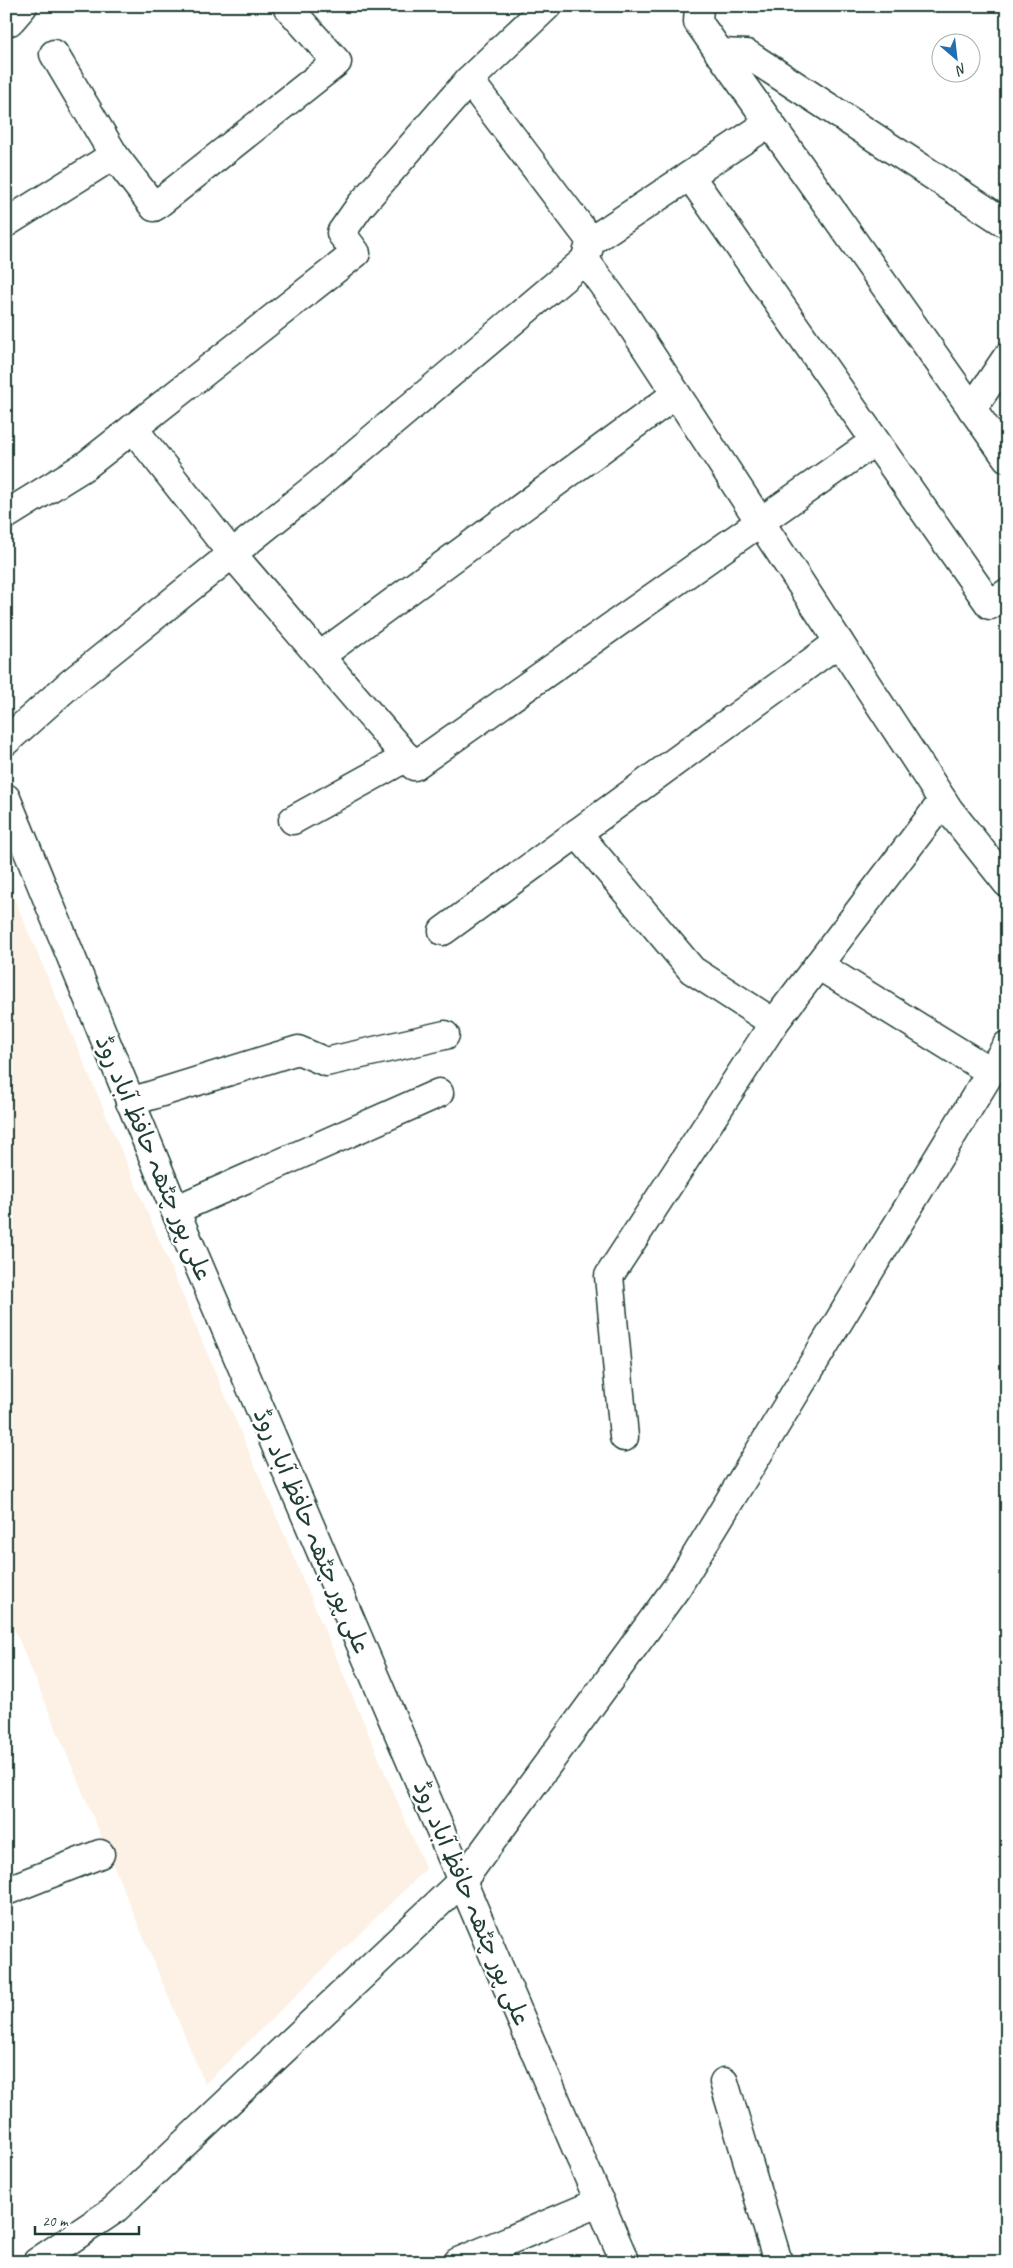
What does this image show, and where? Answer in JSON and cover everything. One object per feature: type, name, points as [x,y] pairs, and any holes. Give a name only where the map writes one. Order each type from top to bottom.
[{"type":"street","points":[[54,54],[114,155],[154,207],[337,62],[287,6]]},
{"type":"street","points":[[6,515],[85,466],[356,253],[341,233],[360,206],[468,80],[547,6]]},
{"type":"street","points":[[699,6],[698,22],[719,53],[1007,458]]},
{"type":"street","points":[[719,53],[747,54],[1007,224]]},
{"type":"street","points":[[468,80],[588,250],[622,311],[943,801],[1007,883]]},
{"type":"street","points":[[6,741],[71,683],[318,485],[588,250],[690,176],[769,123]]},
{"type":"street","points":[[6,223],[114,155]]},
{"type":"street","points":[[690,176],[990,605],[1007,593]]},
{"type":"street","points":[[972,409],[1007,357]]},
{"type":"street","points":[[320,656],[676,394]]},
{"type":"street","points":[[133,428],[232,554],[414,766],[875,441]]},
{"type":"street","points":[[443,931],[839,642]]},
{"type":"street","points":[[293,820],[407,757]]},
{"type":"street","name":"علی پور چٹھہ حافظ آباد روڈ","points":[[6,798],[175,1210],[625,2262]]},
{"type":"street","points":[[624,1437],[609,1276],[774,1023],[943,801]]},
{"type":"street","points":[[577,833],[692,970],[774,1023]]},
{"type":"street","points":[[818,965],[991,1072]]},
{"type":"street","points":[[130,1102],[298,1050],[326,1062],[445,1035]]},
{"type":"street","points":[[37,2262],[114,2210],[463,1880],[677,1587],[1007,1045]]},
{"type":"street","points":[[175,1210],[440,1092]]},
{"type":"street","points":[[6,1891],[100,1854]]},
{"type":"street","points":[[724,2082],[778,2262]]},
{"type":"street","points":[[458,2262],[600,2202]]},
{"type":"shaded area","points":[[6,879],[426,1869],[205,2084],[6,1609]]}]
